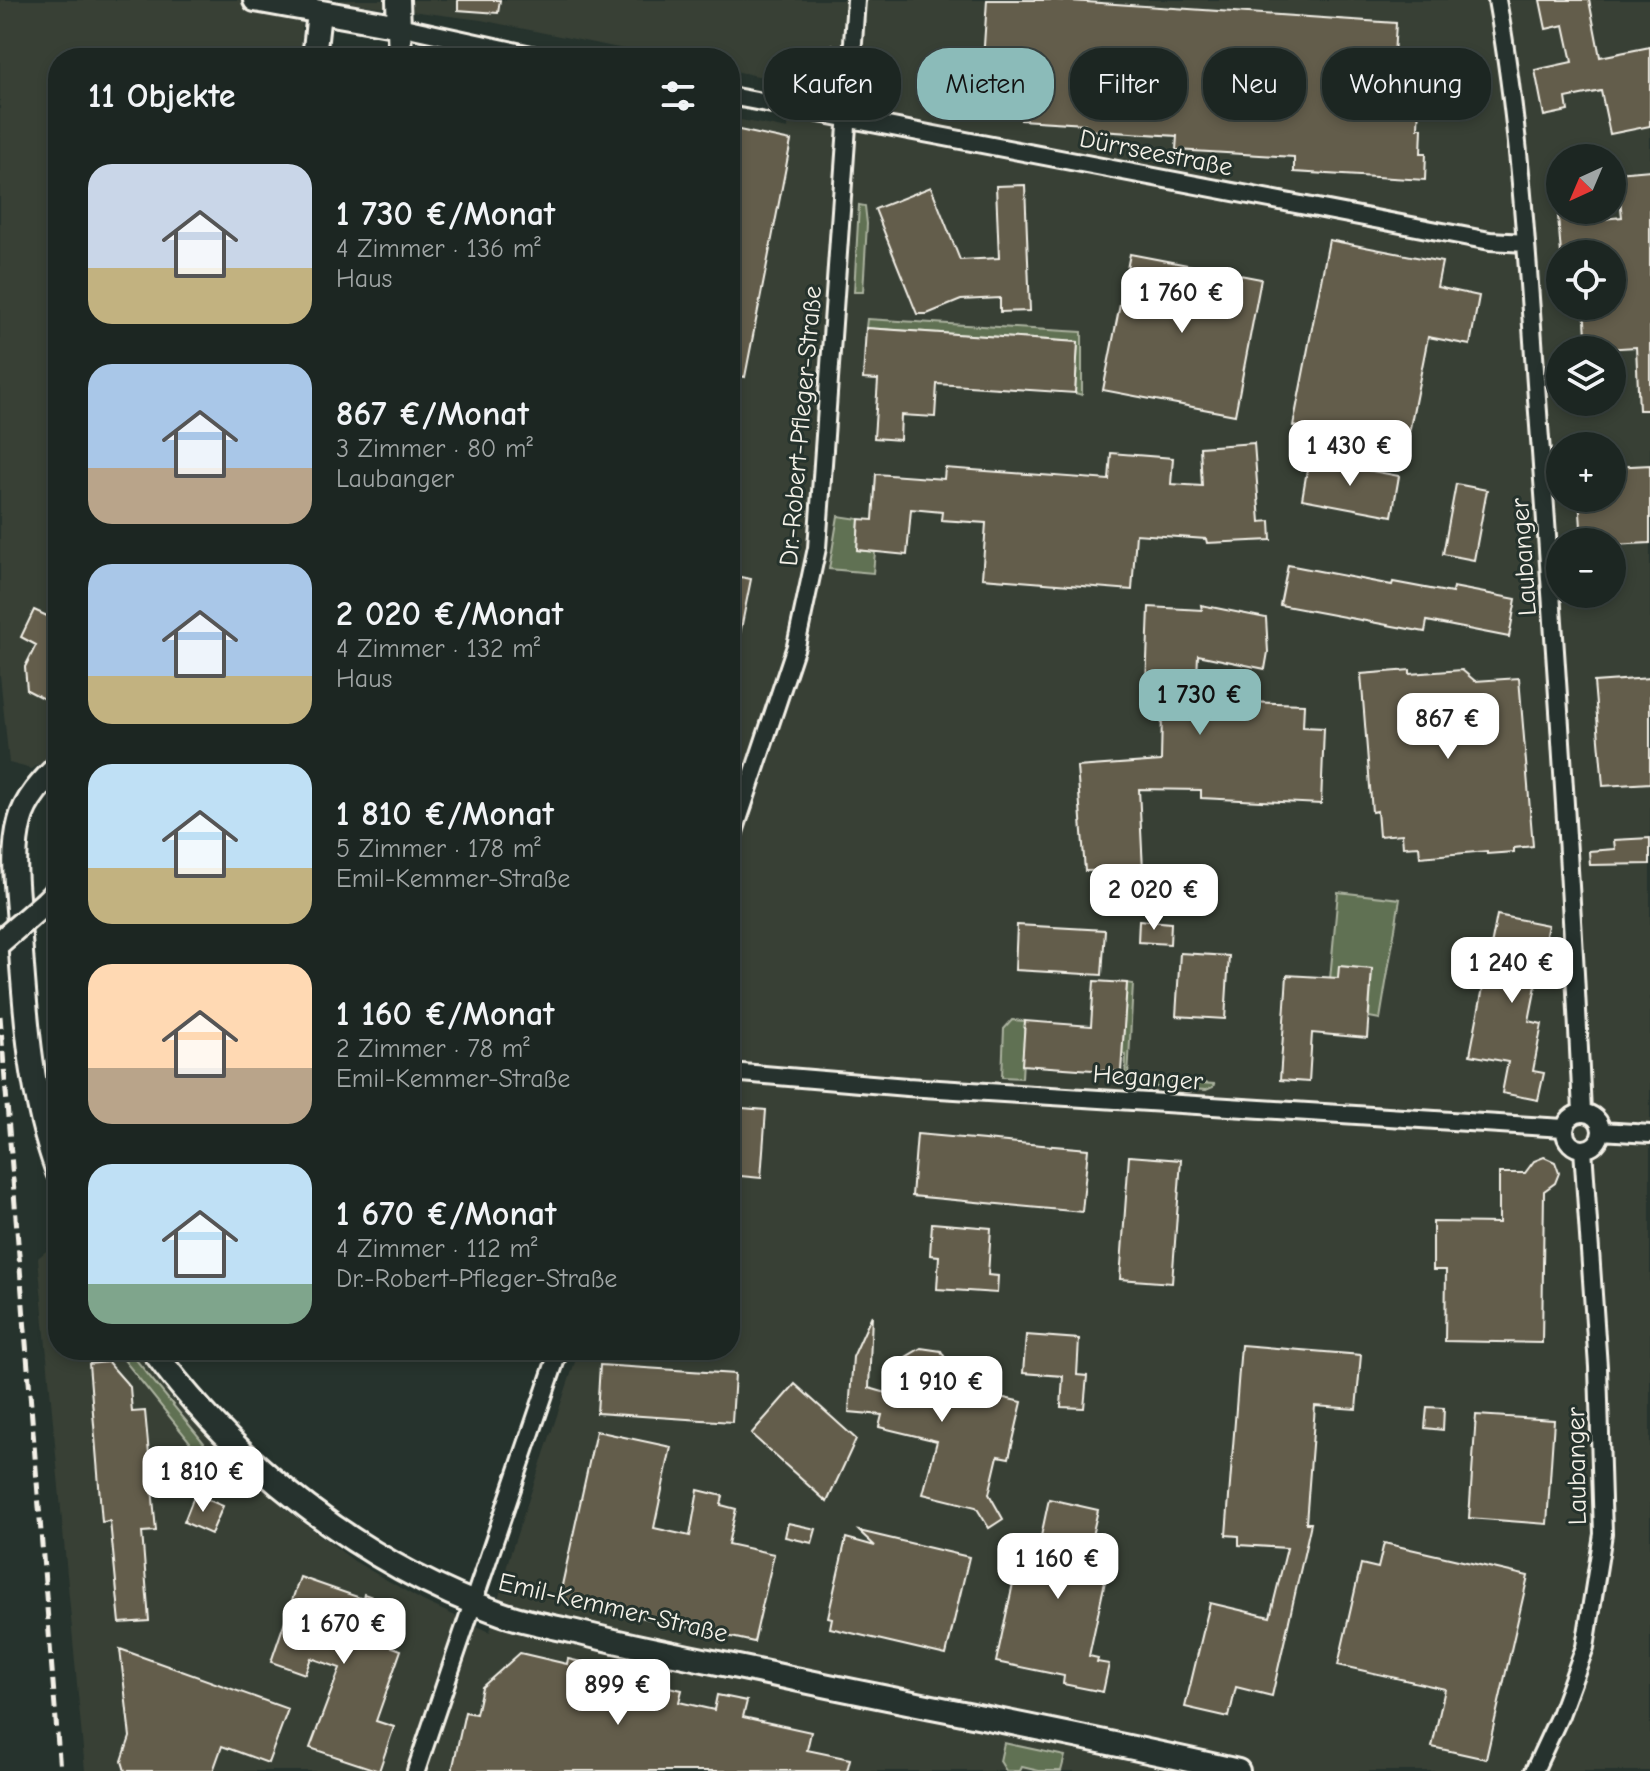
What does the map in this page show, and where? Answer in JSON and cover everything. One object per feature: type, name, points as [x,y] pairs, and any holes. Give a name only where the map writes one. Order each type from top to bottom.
[{"type":"street","points":[[255,0],[399,26],[495,48]]},
{"type":"street","points":[[398,0],[400,48]]},
{"type":"street","name":"Dr.-Robert-Pfleger-Straße","points":[[853,48],[856,0]]},
{"type":"street","name":"Laubanger","points":[[1497,0],[1513,98],[1526,243],[1574,936],[1582,1112]]},
{"type":"street","points":[[315,48],[319,12]]},
{"type":"street","name":"Dürrseestraße","points":[[740,98],[764,103]]},
{"type":"street","name":"Dr.-Robert-Pfleger-Straße","points":[[740,814],[796,646],[813,573],[822,501],[848,120]]},
{"type":"street","name":"Dürrseestraße","points":[[848,120],[1490,241],[1526,243]]},
{"type":"street","points":[[48,778],[21,816],[14,853],[32,1060],[48,1138]]},
{"type":"street","points":[[0,942],[48,900]]},
{"type":"street","name":"Heganger","points":[[740,1073],[907,1087],[1564,1128]]},
{"type":"street","points":[[1582,1112],[1598,1120],[1601,1131],[1598,1142],[1583,1149],[1571,1145],[1564,1128],[1569,1118],[1582,1112]]},
{"type":"street","points":[[1601,1131],[1650,1134]]},
{"type":"street","name":"Laubanger","points":[[1534,1771],[1564,1706],[1585,1647],[1603,1534],[1598,1367],[1583,1149]]},
{"type":"street","name":"Emil-Kemmer-Straße","points":[[161,1360],[209,1418],[247,1456],[320,1516],[393,1563],[445,1591],[502,1614],[613,1641],[1238,1771]]},
{"type":"street","points":[[416,1771],[556,1360]]},
{"type":"shaded area","points":[[0,0],[303,0],[301,48],[48,48],[48,757],[32,769],[9,763],[0,675]]},
{"type":"shaded area","points":[[325,0],[1650,0],[1650,1771],[85,1771],[38,1258],[48,1250],[48,1360],[146,1360],[176,1402],[286,1509],[354,1561],[423,1601],[490,1632],[509,1558],[576,1360],[740,1360],[740,120],[788,129],[788,120],[901,120],[901,48],[764,48],[764,77],[740,72],[740,48],[619,48],[481,20]]},
{"type":"green space","points":[[859,205],[865,206],[867,224],[863,292],[854,292]]},
{"type":"green space","points":[[867,319],[1082,332],[1082,395],[1075,393],[1078,342],[866,328]]},
{"type":"green space","points":[[838,516],[859,519],[857,550],[875,552],[873,573],[829,569]]},
{"type":"green space","points":[[1338,892],[1400,899],[1380,1019],[1369,1017],[1372,969],[1340,967],[1334,1035],[1325,1034]]},
{"type":"green space","points":[[1127,983],[1133,984],[1128,1078],[1214,1084],[1213,1087],[1206,1090],[1125,1085],[1126,1055],[1122,1053]]},
{"type":"green space","points":[[1012,1020],[1025,1021],[1022,1078],[1002,1077],[1004,1029]]},
{"type":"green space","points":[[124,1360],[136,1360],[204,1443],[190,1456],[184,1449],[190,1442]]},
{"type":"green space","points":[[1004,1743],[1065,1756],[1061,1771],[1022,1767],[1020,1771],[1006,1771],[1000,1761]]},
{"type":"building","points":[[458,0],[500,0],[498,13],[458,10]]},
{"type":"building","points":[[987,0],[1056,0],[1396,23],[1394,48],[1322,48],[1322,120],[1418,120],[1418,128],[1422,128],[1421,153],[1426,153],[1425,180],[1294,172],[1294,157],[1176,150],[1177,136],[1084,130],[1085,124],[1021,120],[1054,120],[1054,48],[984,48]]},
{"type":"building","points":[[1540,0],[1589,0],[1600,57],[1650,47],[1650,126],[1610,134],[1601,91],[1566,98],[1568,111],[1544,116],[1535,70],[1572,62],[1564,25],[1546,29]]},
{"type":"building","points":[[740,130],[791,141],[745,377],[740,376]]},
{"type":"building","points":[[1650,170],[1650,410],[1639,410],[1636,347],[1626,348],[1626,336],[1586,336],[1585,320],[1626,320],[1626,240],[1560,240],[1559,224],[1626,224],[1626,172]]},
{"type":"building","points":[[1025,185],[1030,311],[1000,312],[1000,298],[961,300],[927,314],[917,314],[875,209],[931,187],[960,260],[999,258],[996,186]]},
{"type":"building","points":[[1329,240],[1442,262],[1437,287],[1479,296],[1470,345],[1428,337],[1406,448],[1293,426]]},
{"type":"building","points":[[1130,254],[1261,279],[1235,415],[1103,390]]},
{"type":"building","points":[[866,328],[1078,342],[1075,393],[937,384],[935,417],[901,415],[900,440],[874,438],[878,380],[863,379]]},
{"type":"building","points":[[1254,443],[1260,522],[1270,521],[1271,540],[1207,543],[1206,539],[1136,534],[1132,590],[982,578],[986,523],[941,520],[942,512],[911,509],[907,555],[857,550],[859,519],[873,520],[876,474],[944,479],[945,468],[1109,480],[1111,453],[1173,458],[1171,484],[1202,486],[1200,447]]},
{"type":"building","points":[[1309,459],[1399,476],[1392,516],[1302,499]]},
{"type":"building","points":[[1650,465],[1650,543],[1626,544],[1626,528],[1581,528],[1580,512],[1626,512],[1626,466]]},
{"type":"building","points":[[1456,484],[1487,490],[1474,560],[1443,554]]},
{"type":"building","points":[[1288,565],[1392,585],[1393,582],[1452,593],[1453,587],[1516,599],[1509,637],[1427,621],[1425,632],[1280,605]]},
{"type":"building","points":[[740,577],[751,579],[740,634]]},
{"type":"building","points":[[1201,605],[1266,618],[1268,652],[1265,669],[1198,655],[1196,700],[1304,704],[1303,727],[1324,728],[1321,804],[1201,798],[1201,790],[1139,789],[1143,870],[1085,871],[1077,767],[1161,761],[1162,713],[1145,712],[1149,607],[1202,610]]},
{"type":"building","points":[[34,610],[48,616],[48,701],[27,690],[25,667],[36,645],[21,637]]},
{"type":"building","points":[[1410,670],[1410,674],[1462,670],[1475,681],[1519,678],[1533,846],[1514,848],[1514,852],[1487,854],[1487,851],[1420,857],[1419,846],[1403,847],[1402,834],[1379,836],[1377,811],[1372,812],[1361,674]]},
{"type":"building","points":[[1650,678],[1650,783],[1603,786],[1594,682]]},
{"type":"building","points":[[1650,838],[1650,864],[1590,865],[1589,851],[1615,849],[1614,840]]},
{"type":"building","points":[[1497,915],[1548,925],[1529,1021],[1542,1024],[1533,1071],[1544,1073],[1538,1100],[1502,1093],[1508,1062],[1470,1055]]},
{"type":"building","points":[[1139,920],[1171,923],[1170,944],[1138,942]]},
{"type":"building","points":[[1017,925],[1105,930],[1102,975],[1015,970]]},
{"type":"building","points":[[1180,953],[1229,956],[1225,1019],[1176,1016]]},
{"type":"building","points":[[1339,966],[1372,969],[1367,1038],[1312,1033],[1309,1082],[1280,1080],[1287,975],[1338,978]]},
{"type":"building","points":[[1094,981],[1127,983],[1121,1072],[1022,1065],[1025,1021],[1091,1026]]},
{"type":"building","points":[[740,1108],[766,1110],[761,1178],[740,1176]]},
{"type":"building","points":[[917,1134],[1088,1149],[1082,1212],[912,1196]]},
{"type":"building","points":[[1129,1156],[1181,1160],[1172,1283],[1120,1279]]},
{"type":"building","points":[[1544,1157],[1555,1162],[1559,1173],[1555,1183],[1544,1191],[1542,1343],[1445,1341],[1446,1270],[1433,1270],[1433,1222],[1499,1223],[1499,1173],[1525,1173],[1534,1161]]},
{"type":"building","points":[[932,1223],[991,1228],[988,1275],[998,1276],[997,1293],[937,1289],[939,1256],[930,1255]]},
{"type":"building","points":[[872,1315],[869,1388],[897,1396],[906,1357],[921,1348],[941,1351],[951,1368],[947,1385],[1022,1402],[1009,1458],[998,1456],[989,1494],[1003,1519],[989,1528],[976,1507],[923,1494],[937,1441],[879,1427],[882,1415],[849,1412],[853,1357]]},
{"type":"building","points":[[1026,1335],[1079,1339],[1077,1375],[1087,1376],[1084,1408],[1061,1407],[1063,1376],[1023,1373]]},
{"type":"building","points":[[1241,1345],[1361,1355],[1356,1409],[1315,1406],[1306,1523],[1311,1523],[1272,1696],[1236,1687],[1229,1717],[1185,1707],[1210,1603],[1270,1617],[1287,1548],[1239,1545],[1239,1536],[1226,1535]]},
{"type":"building","points":[[108,1362],[130,1387],[132,1412],[145,1411],[156,1531],[142,1532],[149,1621],[120,1623],[110,1521],[102,1522],[89,1364]]},
{"type":"building","points":[[600,1365],[735,1374],[732,1422],[597,1413]]},
{"type":"building","points":[[795,1384],[856,1439],[827,1502],[751,1434]]},
{"type":"building","points":[[1427,1407],[1444,1408],[1443,1430],[1425,1428]]},
{"type":"building","points":[[1476,1415],[1554,1420],[1547,1524],[1469,1518]]},
{"type":"building","points":[[596,1431],[671,1447],[654,1528],[690,1536],[698,1490],[723,1496],[721,1505],[736,1509],[728,1544],[774,1554],[754,1642],[559,1599]]},
{"type":"building","points":[[195,1494],[223,1506],[211,1534],[184,1522]]},
{"type":"building","points":[[1049,1499],[1098,1510],[1088,1553],[1110,1558],[1089,1656],[1098,1658],[1097,1662],[1109,1664],[1103,1692],[1063,1684],[1064,1676],[996,1662],[1020,1551],[1037,1555]]},
{"type":"building","points":[[788,1523],[816,1529],[812,1543],[785,1537]]},
{"type":"building","points":[[859,1531],[969,1557],[946,1655],[830,1628],[832,1618],[828,1617],[846,1538],[875,1546]]},
{"type":"building","points":[[1384,1543],[1528,1576],[1486,1759],[1432,1747],[1445,1689],[1338,1665],[1361,1564],[1378,1568]]},
{"type":"building","points":[[300,1577],[363,1599],[364,1594],[387,1602],[386,1605],[396,1609],[384,1644],[401,1650],[376,1721],[394,1727],[379,1771],[310,1748],[340,1668],[311,1658],[305,1674],[271,1662]]},
{"type":"building","points":[[120,1649],[288,1709],[268,1763],[222,1746],[213,1771],[125,1771],[122,1761],[130,1737]]},
{"type":"building","points":[[520,1653],[567,1664],[568,1659],[612,1669],[611,1674],[682,1690],[679,1702],[714,1710],[717,1695],[747,1701],[743,1717],[811,1732],[807,1750],[850,1759],[847,1771],[452,1771],[465,1712],[476,1714],[482,1687]]},
{"type":"railway","points":[[0,1016],[60,1771]]}]
